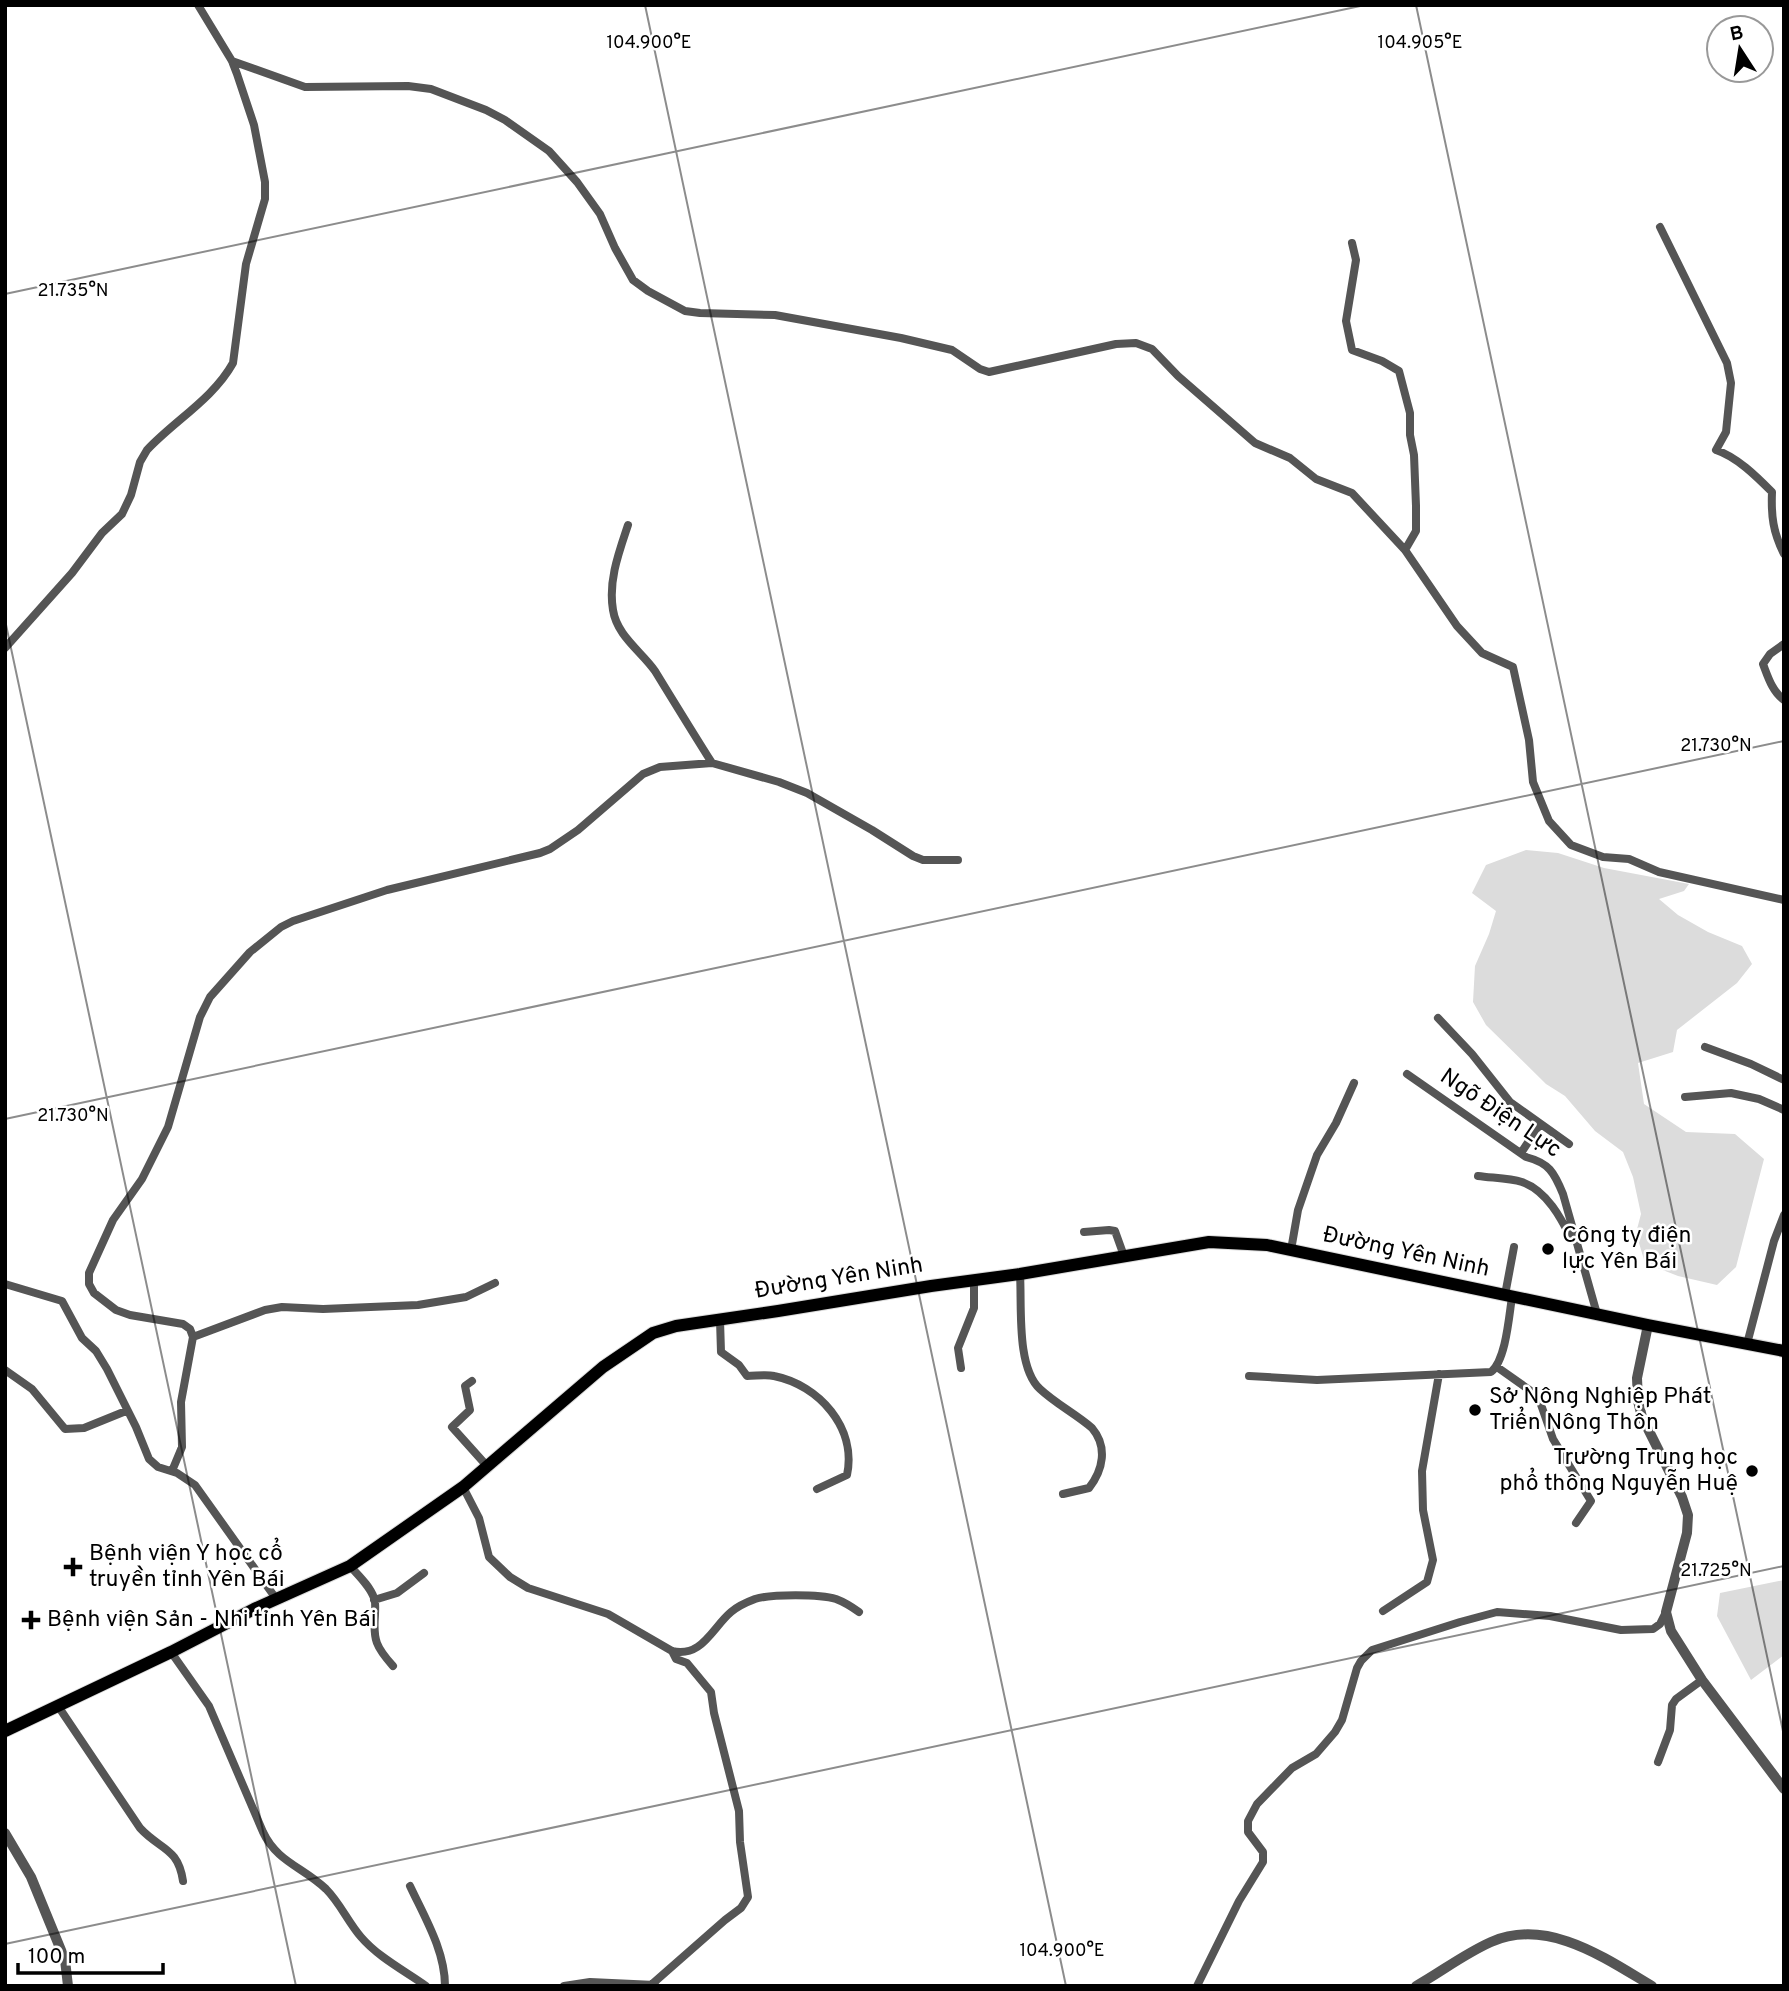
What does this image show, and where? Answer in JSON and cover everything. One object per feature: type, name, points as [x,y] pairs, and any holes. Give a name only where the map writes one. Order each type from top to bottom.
[{"type":"main road","name":"Đường Yên Ninh","points":[[5,1731],[254,1609],[350,1566],[463,1486],[603,1367],[653,1333],[676,1326],[1020,1274],[1209,1242],[1267,1245],[1784,1351]]},
{"type":"street","points":[[5,648],[72,573],[102,533],[122,514],[146,450],[213,389],[233,363],[246,264],[265,190],[254,125],[232,61],[198,5]]},
{"type":"street","points":[[232,61],[305,87],[408,86],[431,89],[505,120],[549,151],[577,182],[600,214],[633,280],[685,311],[775,315],[901,338],[952,350],[989,372],[1116,344],[1136,343],[1152,349],[1178,376],[1255,443],[1290,458],[1316,479],[1352,494],[1405,550],[1457,626],[1482,653],[1513,667],[1529,740],[1533,782],[1549,821],[1571,845],[1603,858],[1629,859],[1659,873],[1784,900]]},
{"type":"street","points":[[1660,227],[1727,363],[1731,383],[1726,432],[1716,450],[1736,461],[1772,492],[1771,516],[1776,539],[1784,554]]},
{"type":"street","points":[[1352,243],[1356,260],[1346,321],[1352,350],[1382,361],[1399,371],[1410,413],[1416,531],[1405,550]]},
{"type":"street","points":[[628,525],[614,570],[611,595],[613,612],[628,639],[653,668],[712,763]]},
{"type":"street","points":[[1784,644],[1770,654],[1763,664],[1777,695],[1784,700]]},
{"type":"street","points":[[172,1471],[181,1447],[181,1402],[193,1337],[190,1329],[183,1324],[116,1310],[94,1293],[89,1284],[89,1273],[113,1220],[142,1179],[168,1127],[203,1009],[210,996],[250,952],[281,927],[336,906],[431,878],[491,866],[550,849],[578,830],[643,774],[660,767],[712,763],[779,782],[807,793],[912,856],[923,860],[958,860]]},
{"type":"street","points":[[1438,1018],[1510,1102],[1569,1144]]},
{"type":"street","points":[[1705,1047],[1759,1067],[1784,1080]]},
{"type":"street","name":"Ngõ Điện Lực","points":[[1407,1074],[1525,1157],[1542,1161],[1556,1176],[1597,1314]]},
{"type":"street","points":[[1291,1250],[1298,1210],[1317,1155],[1336,1124],[1354,1083]]},
{"type":"street","points":[[1685,1097],[1731,1093],[1759,1099],[1784,1110]]},
{"type":"street","points":[[1521,1153],[1540,1124]]},
{"type":"street","points":[[1478,1176],[1521,1182],[1532,1188],[1559,1214],[1581,1258]]},
{"type":"street","points":[[1747,1344],[1774,1241],[1784,1215]]},
{"type":"street","points":[[1084,1232],[1115,1231],[1124,1256]]},
{"type":"street","points":[[1249,1376],[1317,1380],[1491,1372],[1497,1367],[1501,1355],[1514,1247]]},
{"type":"street","points":[[1020,1274],[1023,1353],[1027,1371],[1041,1391],[1092,1428],[1102,1446],[1101,1464],[1089,1488],[1063,1494]]},
{"type":"street","points":[[961,1368],[958,1348],[974,1308],[974,1280]]},
{"type":"street","points":[[193,1337],[265,1310],[282,1307],[323,1309],[418,1305],[466,1297],[495,1283]]},
{"type":"street","points":[[5,1284],[62,1301],[82,1338],[96,1351],[107,1369],[149,1459],[158,1467],[189,1480],[200,1491],[277,1600]]},
{"type":"street","points":[[720,1320],[721,1352],[739,1365],[747,1376],[772,1375],[794,1382],[822,1401],[842,1427],[847,1437],[847,1475],[817,1489]]},
{"type":"street","points":[[1197,1986],[1238,1901],[1263,1862],[1263,1852],[1247,1828],[1256,1804],[1292,1768],[1316,1754],[1335,1732],[1342,1720],[1357,1668],[1365,1655],[1372,1650],[1497,1612],[1550,1615],[1621,1630],[1653,1629],[1660,1624],[1666,1612],[1688,1533],[1688,1515],[1682,1497],[1642,1418],[1638,1401],[1637,1378],[1648,1325]]},
{"type":"street","points":[[1497,1367],[1538,1396],[1553,1439],[1591,1501],[1576,1524]]},
{"type":"street","points":[[5,1370],[32,1390],[65,1429],[84,1428],[126,1411]]},
{"type":"street","points":[[1383,1611],[1427,1582],[1433,1560],[1423,1510],[1422,1471],[1439,1374]]},
{"type":"street","points":[[472,1381],[465,1386],[470,1410],[452,1427],[486,1466]]},
{"type":"street","points":[[463,1486],[480,1518],[489,1557],[510,1577],[528,1588],[608,1614],[672,1651],[684,1653],[698,1647],[731,1612],[762,1597],[822,1596],[837,1599],[859,1612]]},
{"type":"street","points":[[350,1566],[372,1594],[375,1642],[393,1666]]},
{"type":"street","points":[[374,1600],[397,1593],[424,1573]]},
{"type":"street","points":[[1666,1612],[1671,1632],[1702,1680],[1784,1789]]},
{"type":"street","points":[[564,1986],[590,1982],[654,1985],[741,1908],[748,1897],[740,1842],[739,1811],[710,1692],[687,1663],[676,1658],[672,1651]]},
{"type":"street","points":[[171,1652],[209,1706],[271,1847],[282,1859],[329,1892],[367,1943],[426,1986]]},
{"type":"street","points":[[1658,1762],[1670,1730],[1672,1705],[1702,1680]]},
{"type":"street","points":[[58,1706],[140,1828],[175,1857],[183,1881]]},
{"type":"street","points":[[5,1833],[31,1877],[65,1960],[68,1986]]},
{"type":"street","points":[[410,1886],[443,1962],[445,1986]]},
{"type":"street","points":[[1416,1986],[1490,1942],[1532,1934],[1556,1937],[1603,1957],[1651,1986]]},
{"type":"shaded area","points":[[1526,850],[1558,853],[1604,868],[1689,884],[1684,891],[1659,899],[1678,915],[1708,932],[1742,946],[1752,964],[1737,983],[1677,1030],[1673,1052],[1638,1063],[1644,1104],[1686,1132],[1735,1134],[1764,1159],[1736,1267],[1717,1285],[1678,1276],[1645,1263],[1636,1233],[1641,1214],[1633,1177],[1623,1152],[1595,1131],[1565,1096],[1546,1084],[1486,1025],[1473,1002],[1475,966],[1496,911],[1472,893],[1486,865]]},
{"type":"shaded area","points":[[1784,1580],[1784,1655],[1751,1680],[1717,1616],[1720,1593]]},
{"type":"place","name":"Công ty điện lực Yên Bái","points":[[1548,1249]]},
{"type":"place","name":"Sở Nông Nghiệp Phát Triển Nông Thôn","points":[[1475,1410]]},
{"type":"place","name":"Trường Trung học phổ thông Nguyễn Huệ","points":[[1752,1471]]},
{"type":"place","name":"Bệnh viện Y học cổ truyền tỉnh Yên Bái","points":[[73,1567]]},
{"type":"place","name":"Bệnh viện Sản - Nhi tỉnh Yên Bái","points":[[31,1620]]}]
